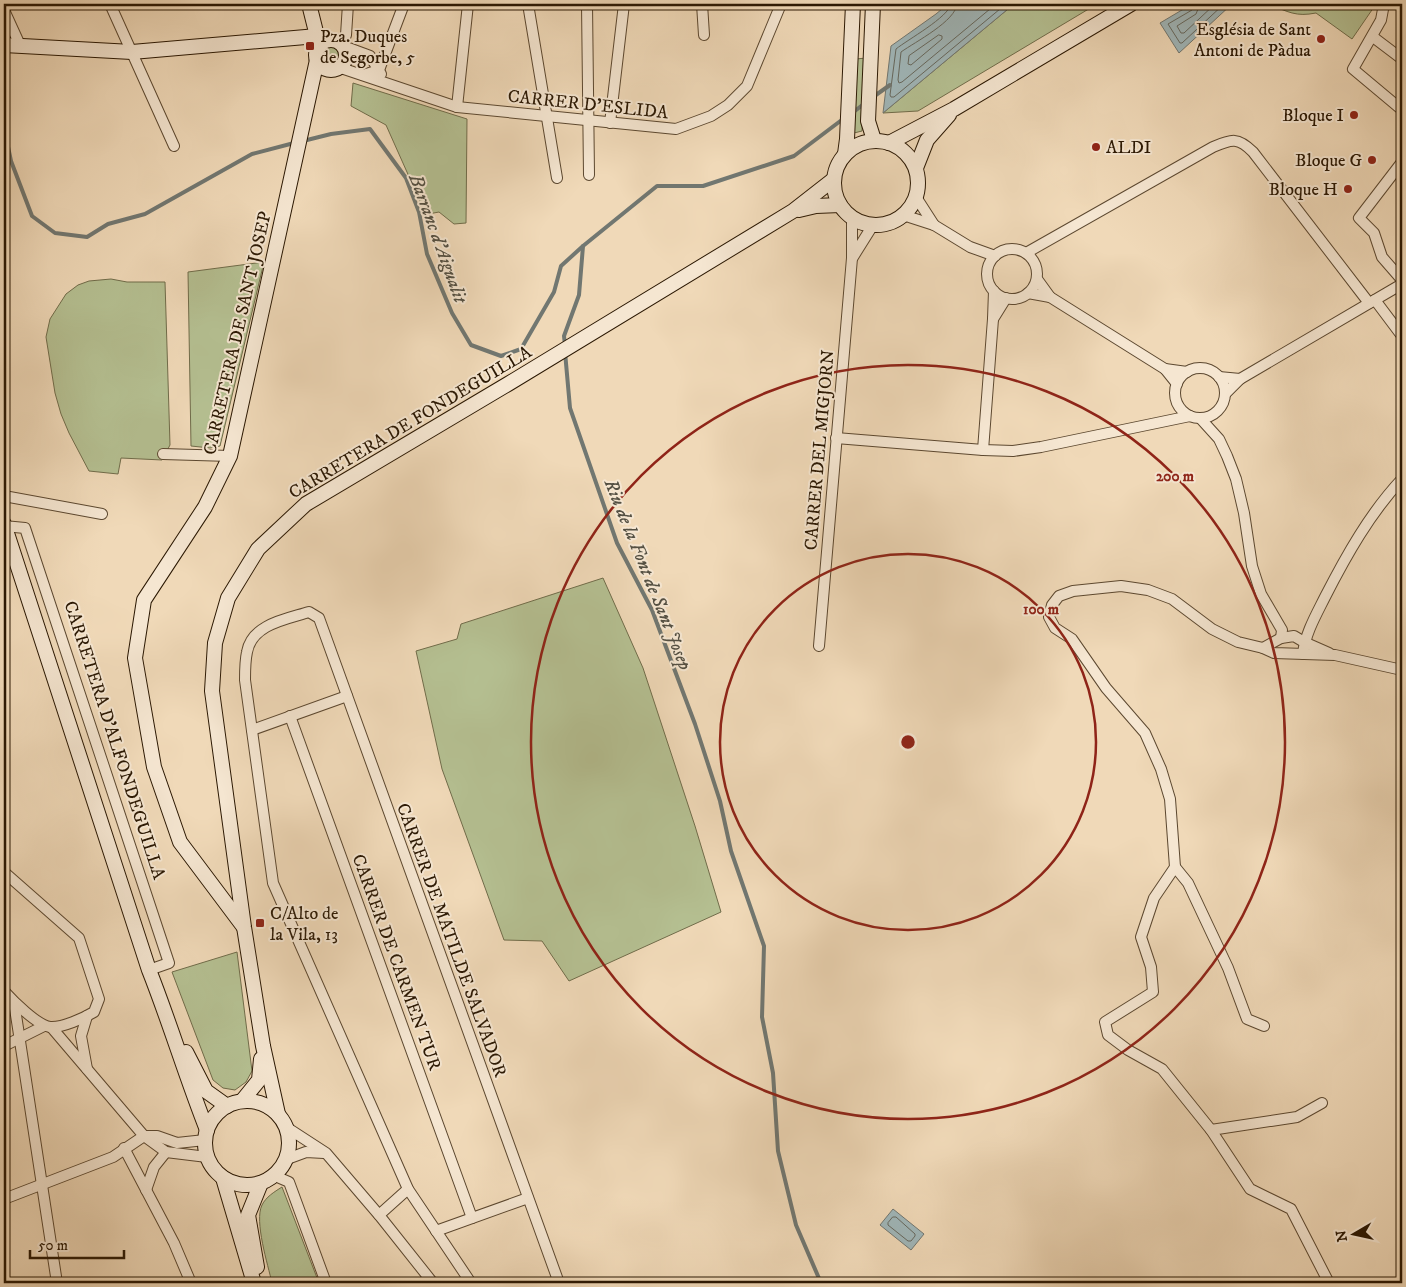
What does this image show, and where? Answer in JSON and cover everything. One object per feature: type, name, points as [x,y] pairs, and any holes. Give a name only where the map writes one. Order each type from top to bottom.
[{"type":"main road","points":[[4,44],[132,52],[319,39],[334,40],[342,45],[345,51],[345,60],[338,67],[326,68],[317,60],[316,51],[319,39],[309,4]]},
{"type":"main road","points":[[852,4],[847,139],[844,154],[837,166],[834,179],[840,205],[852,218],[873,225],[889,223],[904,215],[916,197],[916,168],[928,140],[954,109]]},
{"type":"main road","points":[[873,4],[868,121],[874,140]]},
{"type":"main road","points":[[889,142],[954,109],[1131,4]]},
{"type":"main road","name":"CARRETERA DE SANT JOSEP","points":[[244,927],[180,842],[154,767],[135,658],[144,600],[205,507],[230,456],[317,60]]},
{"type":"main road","points":[[844,154],[858,144],[874,140],[889,142],[905,152],[916,168]]},
{"type":"main road","name":"CARRETERA DE FONDEGUILLA","points":[[278,1114],[263,1046],[244,927],[212,691],[215,643],[228,598],[258,549],[306,504],[793,211],[834,179]]},
{"type":"main road","name":"CARRETERA DE FONDEGUILLA","points":[[793,211],[816,206],[840,205]]},
{"type":"main road","name":"CARRETERA D'ALFONDEGUILLA","points":[[4,525],[149,970],[166,1012],[206,1135]]},
{"type":"main road","name":"CARRETERA D'ALFONDEGUILLA","points":[[166,1012],[206,1091],[227,1106]]},
{"type":"main road","name":"CARRETERA DE FONDEGUILLA","points":[[242,1101],[259,1080],[263,1046]]},
{"type":"main road","points":[[223,1178],[240,1185],[260,1184],[275,1176],[287,1159],[289,1144],[286,1127],[278,1114],[260,1103],[242,1101],[227,1106],[215,1116],[206,1135],[208,1157],[223,1178],[254,1283]]},
{"type":"main road","points":[[260,1184],[248,1215],[260,1283]]},
{"type":"street","points":[[110,4],[174,146]]},
{"type":"street","points":[[348,4],[346,35],[342,45],[370,56],[387,84]]},
{"type":"street","points":[[362,76],[379,70],[404,4]]},
{"type":"street","points":[[457,107],[468,4]]},
{"type":"street","points":[[528,4],[557,178]]},
{"type":"street","points":[[587,4],[589,175]]},
{"type":"street","points":[[610,123],[624,4]]},
{"type":"street","points":[[702,4],[704,35]]},
{"type":"street","name":"CARRER D'ESLIDA","points":[[338,67],[457,107],[676,129],[711,116],[728,105],[747,86],[781,4]]},
{"type":"street","points":[[1384,4],[1381,20],[1353,70],[1402,110]]},
{"type":"street","points":[[4,10],[20,45]]},
{"type":"street","points":[[1373,37],[1402,59]]},
{"type":"street","points":[[1026,253],[1213,147],[1229,140],[1243,142],[1253,152],[1372,302],[1402,336]]},
{"type":"street","points":[[1225,394],[1240,378],[1372,302],[1402,282],[1382,257],[1374,233],[1359,218],[1402,162]]},
{"type":"street","points":[[916,197],[934,225]]},
{"type":"street","points":[[904,215],[934,225],[970,247],[995,256]]},
{"type":"street","name":"CARRER DEL MIGJORN","points":[[819,646],[852,258],[852,218]]},
{"type":"street","name":"CARRER DEL MIGJORN","points":[[852,258],[873,225]]},
{"type":"street","points":[[1034,262],[1048,241]]},
{"type":"street","points":[[970,247],[988,268]]},
{"type":"street","points":[[1007,249],[1026,253],[1034,262],[1037,270],[1037,279],[1034,287],[1022,297],[1006,298],[994,291],[989,284],[987,276],[988,268],[995,256],[1007,249]]},
{"type":"street","points":[[1037,279],[1050,297]]},
{"type":"street","points":[[983,450],[994,291]]},
{"type":"street","points":[[1028,293],[1050,297],[1165,369],[1176,384]]},
{"type":"street","points":[[993,319],[1006,298]]},
{"type":"street","points":[[836,438],[1013,451],[1160,423],[1195,417],[1208,417],[1224,401],[1225,394],[1219,377],[1208,369],[1200,368],[1187,372],[1180,377],[1176,384],[1175,399],[1178,406],[1195,417],[1218,439],[1227,456],[1236,479],[1244,513],[1252,566],[1261,594],[1287,637],[1300,654]]},
{"type":"street","points":[[1165,369],[1187,372]]},
{"type":"street","points":[[1219,377],[1240,378]]},
{"type":"street","points":[[1160,423],[1178,406]]},
{"type":"street","points":[[1215,412],[1218,439]]},
{"type":"street","points":[[163,454],[230,456]]},
{"type":"street","points":[[1300,654],[1304,642],[1344,561],[1374,514],[1402,479]]},
{"type":"street","points":[[4,496],[102,514]]},
{"type":"street","name":"CARRETERA D'ALFONDEGUILLA","points":[[4,525],[25,528],[169,963],[149,970]]},
{"type":"street","points":[[1264,1026],[1247,1019],[1228,968],[1188,884],[1175,867],[1170,799],[1161,769],[1145,733],[1106,688],[1072,639],[1055,628],[1049,617],[1052,605],[1059,596],[1073,591],[1120,586],[1148,590],[1172,599],[1212,629],[1238,642],[1264,648],[1274,653],[1335,655]]},
{"type":"street","name":"CARRER DE MATILDE SALVADOR","points":[[252,730],[245,680],[247,650],[257,632],[272,624],[310,612],[319,618],[559,1283]]},
{"type":"street","points":[[1274,653],[1287,637]]},
{"type":"street","points":[[1264,648],[1287,637],[1335,655],[1402,670]]},
{"type":"street","points":[[347,696],[252,730],[273,883],[408,1189],[471,1283]]},
{"type":"street","name":"CARRER DE CARMEN TUR","points":[[290,716],[472,1218]]},
{"type":"street","points":[[1175,867],[1154,898],[1141,937],[1151,967],[1153,992],[1105,1022],[1108,1035],[1128,1050],[1162,1069],[1211,1130],[1250,1189],[1291,1209],[1329,1283]]},
{"type":"street","points":[[4,872],[79,938],[99,999],[94,1012],[87,1016],[48,1027],[4,1046]]},
{"type":"street","points":[[4,991],[14,1002],[48,1027],[88,1069],[144,1136],[166,1152],[208,1157]]},
{"type":"street","points":[[14,1002],[57,1283]]},
{"type":"street","points":[[87,1016],[81,1036],[88,1069]]},
{"type":"street","points":[[1211,1130],[1297,1117],[1322,1103]]},
{"type":"street","points":[[286,1127],[326,1154],[433,1283]]},
{"type":"street","points":[[4,1199],[113,1157],[144,1136],[158,1136],[178,1143],[206,1135]]},
{"type":"street","points":[[124,1148],[174,1243],[191,1283]]},
{"type":"street","points":[[146,1190],[154,1167],[166,1152]]},
{"type":"street","points":[[287,1159],[306,1152],[326,1154]]},
{"type":"street","points":[[275,1176],[289,1182],[326,1283]]},
{"type":"street","points":[[378,1215],[408,1189]]},
{"type":"street","points":[[436,1232],[528,1198]]},
{"type":"green space","points":[[1014,4],[1097,4],[918,111],[883,113]]},
{"type":"green space","points":[[1269,4],[1376,4],[1352,39],[1316,13],[1297,14]]},
{"type":"green space","points":[[328,47],[334,47],[339,52],[337,61],[328,63],[323,58],[323,52]]},
{"type":"green space","points":[[866,58],[862,131],[854,133],[856,59]]},
{"type":"green space","points":[[353,83],[467,119],[466,223],[454,224],[439,212],[423,215],[423,208],[386,125],[351,106]]},
{"type":"green space","points":[[264,262],[220,446],[210,448],[191,446],[188,272]]},
{"type":"green space","points":[[111,279],[127,282],[165,282],[170,445],[162,460],[121,458],[118,474],[89,471],[69,433],[55,393],[46,337],[50,319],[66,294],[78,285],[89,281]]},
{"type":"green space","points":[[603,578],[643,668],[721,912],[569,981],[542,941],[504,940],[442,769],[416,651],[457,639],[461,624]]},
{"type":"green space","points":[[237,952],[252,1071],[246,1082],[235,1090],[223,1088],[213,1080],[172,972]]},
{"type":"green space","points":[[282,1187],[319,1283],[272,1283],[262,1243],[260,1212],[266,1200]]},
{"type":"water","points":[[948,4],[1014,4],[883,113],[891,46]]},
{"type":"water","points":[[1192,4],[1232,4],[1179,53],[1160,23]]},
{"type":"water","points":[[893,1209],[924,1234],[911,1250],[880,1225]]},
{"type":"waterway","name":"Riu de la Font de Sant Josep","points":[[873,97],[890,85]]},
{"type":"waterway","name":"Riu de la Font de Sant Josep","points":[[851,114],[865,103]]},
{"type":"waterway","name":"Riu de la Font de Sant Josep","points":[[565,345],[564,336],[579,295],[583,246],[657,186],[703,186],[794,156],[843,119]]},
{"type":"waterway","name":"Barranc d'Aigualit","points":[[4,128],[11,161],[32,216],[55,233],[87,237],[108,224],[145,214],[252,154],[294,143]]},
{"type":"waterway","name":"Barranc d'Aigualit","points":[[303,141],[331,134],[370,129],[406,178],[419,212],[427,254],[452,313],[471,345],[501,356],[521,349],[554,292],[561,266],[583,246]]},
{"type":"waterway","name":"Riu de la Font de Sant Josep","points":[[565,352],[570,408],[617,543],[652,610],[695,724],[720,801],[731,851],[764,946],[762,1017],[773,1073],[778,1151],[796,1225],[821,1283]]},
{"type":"place","name":"Església de Sant Antoni de Pàdua","points":[[1321,39]]},
{"type":"place","name":"Pza. Duques de Segorbe, 5","points":[[310,46]]},
{"type":"place","name":"Bloque I","points":[[1354,115]]},
{"type":"place","name":"ALDI","points":[[1096,147]]},
{"type":"place","name":"Bloque G","points":[[1372,160]]},
{"type":"place","name":"Bloque H","points":[[1348,189]]},
{"type":"place","name":"C/Alto de la Vila, 13","points":[[260,923]]}]
